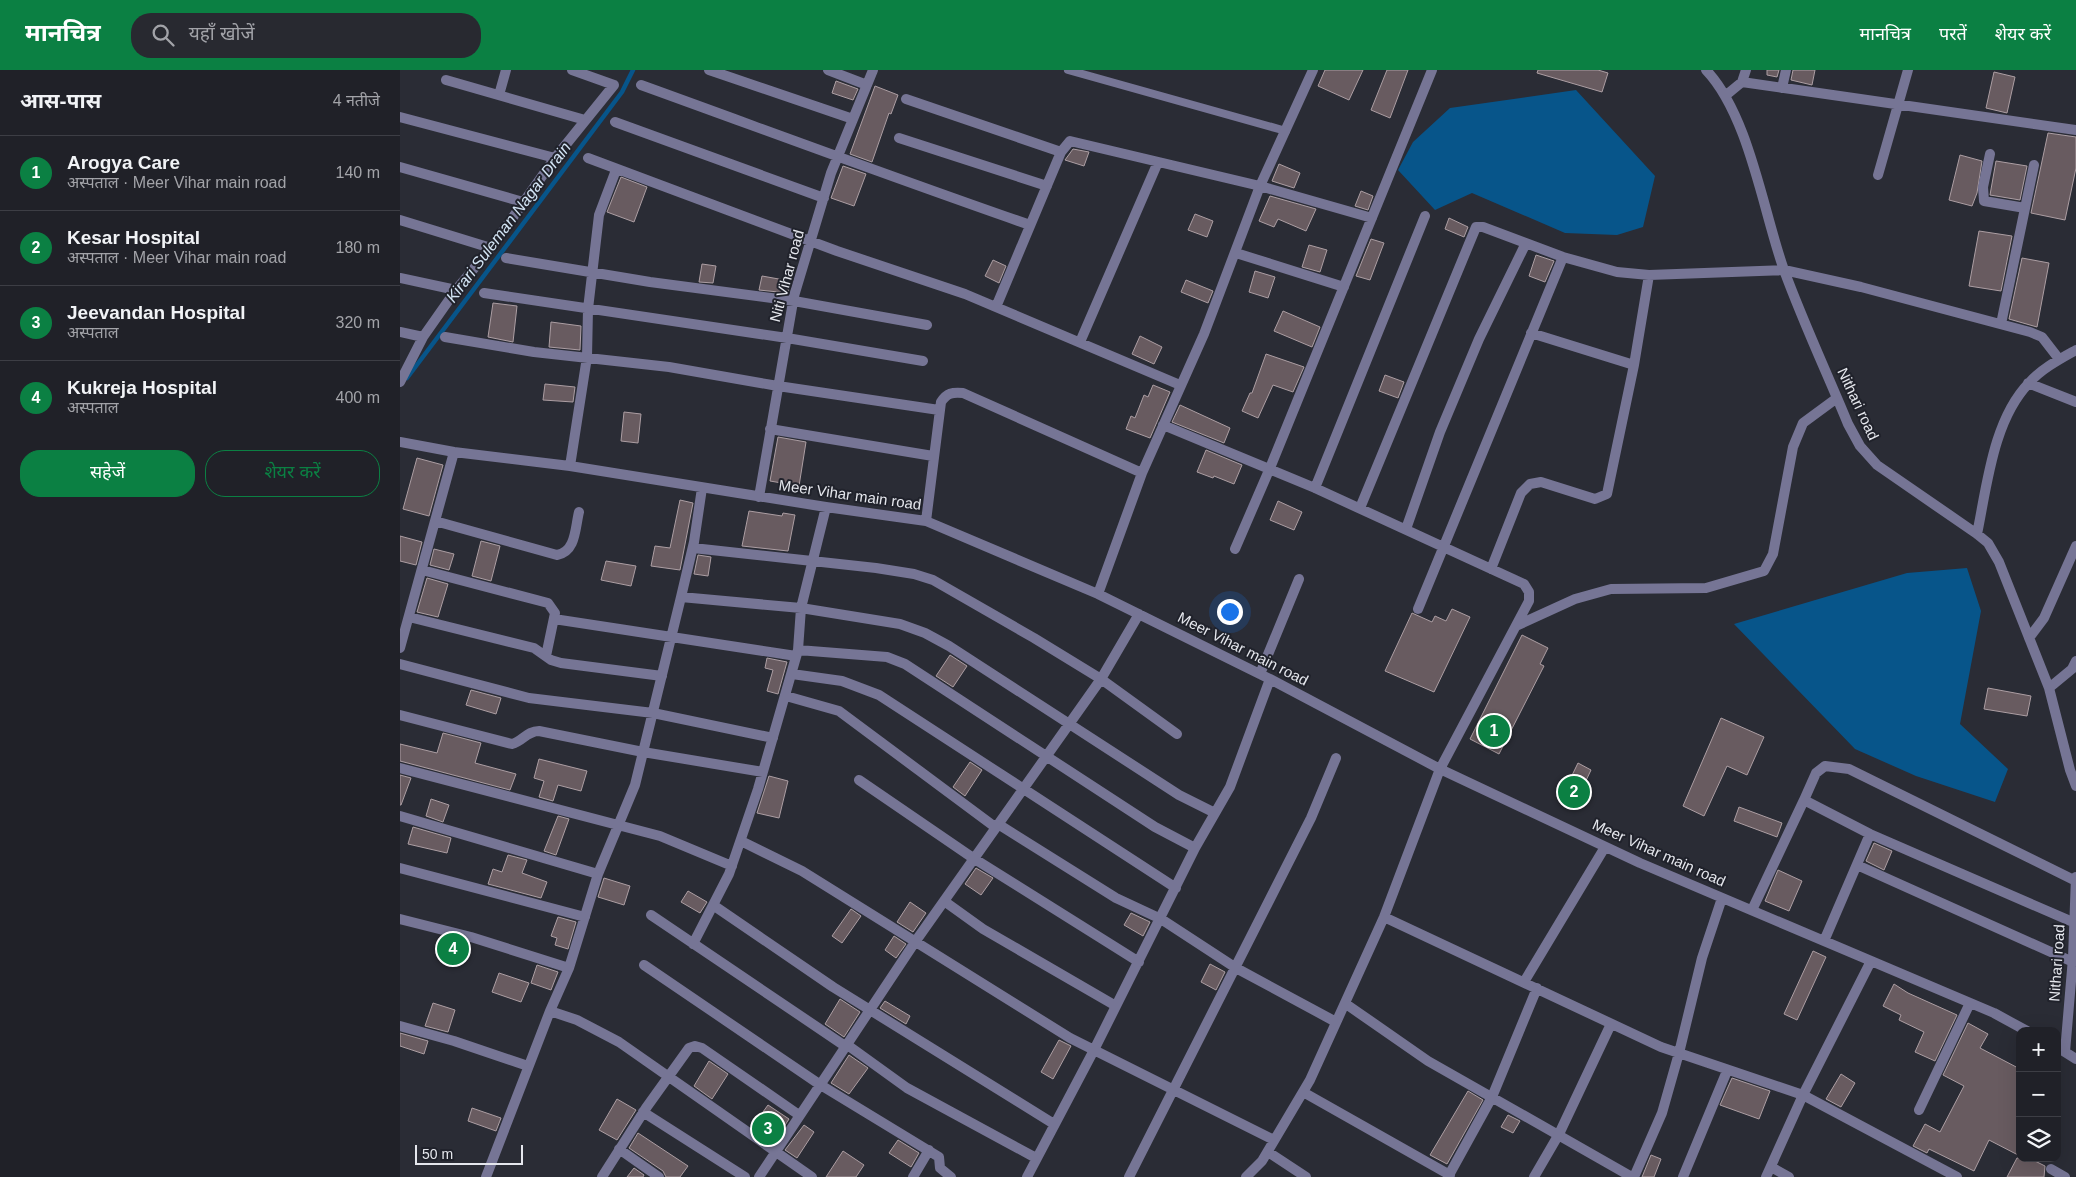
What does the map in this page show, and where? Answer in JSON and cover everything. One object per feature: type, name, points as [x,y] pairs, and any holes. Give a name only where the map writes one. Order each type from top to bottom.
[{"type":"street","points":[[499,95],[506,70]]},
{"type":"street","points":[[400,382],[422,337],[456,290],[491,248],[555,158],[614,85],[590,72],[572,70]]},
{"type":"street","points":[[709,70],[853,119]]},
{"type":"street","points":[[828,70],[867,85]]},
{"type":"street","name":"Niti Vihar road","points":[[759,497],[794,301],[838,156],[873,70]]},
{"type":"street","points":[[1098,594],[1142,473],[1204,334],[1260,186],[1313,70]]},
{"type":"street","points":[[1235,549],[1270,468],[1432,70]]},
{"type":"street","name":"Nithari road","points":[[1706,70],[1725,96],[1738,123],[1784,270],[1837,398],[1860,446],[1877,465],[1988,543],[1999,562],[2048,688],[2073,769],[2076,786]]},
{"type":"street","points":[[1725,96],[1742,82],[1746,70]]},
{"type":"street","points":[[1782,88],[1786,70]]},
{"type":"street","points":[[1878,175],[1908,70]]},
{"type":"street","points":[[446,80],[584,120]]},
{"type":"street","points":[[1742,82],[2076,130]]},
{"type":"street","points":[[641,85],[838,156],[887,176],[1030,225]]},
{"type":"street","points":[[906,99],[1062,152]]},
{"type":"street","points":[[400,117],[555,158]]},
{"type":"street","points":[[615,122],[824,198]]},
{"type":"street","points":[[899,138],[1047,186]]},
{"type":"street","points":[[996,307],[1062,152],[1070,141],[1260,186],[1372,218]]},
{"type":"street","points":[[1990,154],[1983,187],[1984,201],[2025,208]]},
{"type":"street","points":[[588,158],[616,170],[996,307],[1180,385]]},
{"type":"street","points":[[1080,342],[1158,162]]},
{"type":"street","points":[[2001,324],[2034,165]]},
{"type":"street","points":[[400,167],[523,202]]},
{"type":"street","points":[[570,466],[587,356],[588,309],[599,215],[616,170]]},
{"type":"street","points":[[1316,488],[1426,216]]},
{"type":"street","points":[[400,220],[491,248]]},
{"type":"street","points":[[1360,508],[1471,234],[1476,227],[1483,227],[1563,257],[1617,272],[1649,275],[1784,270],[1853,285],[2001,324],[2042,337],[2059,359]]},
{"type":"street","points":[[1406,529],[1440,432],[1479,339],[1526,243]]},
{"type":"street","points":[[1236,253],[1344,287]]},
{"type":"street","points":[[1418,609],[1563,257]]},
{"type":"street","points":[[506,258],[592,273],[794,301],[927,325]]},
{"type":"street","points":[[1491,569],[1521,493],[1530,484],[1541,482],[1595,499],[1606,494],[1634,365],[1649,275]]},
{"type":"street","points":[[400,278],[456,290]]},
{"type":"street","points":[[484,293],[787,338],[923,361]]},
{"type":"street","points":[[400,332],[422,337]]},
{"type":"street","points":[[1531,333],[1634,365]]},
{"type":"street","points":[[445,337],[534,352],[587,356],[670,367],[778,386],[939,410]]},
{"type":"street","points":[[1977,534],[1996,446],[2012,408],[2028,383],[2059,359],[2076,350]]},
{"type":"street","points":[[2028,383],[2076,402]]},
{"type":"street","points":[[926,521],[939,410],[946,395],[954,392],[963,394],[1142,473]]},
{"type":"street","points":[[1516,626],[1575,599],[1611,589],[1706,588],[1764,571],[1773,554],[1793,446],[1803,423],[1837,398]]},
{"type":"street","points":[[1163,425],[1270,468],[1444,546],[1524,584],[1529,592],[1529,601],[1440,768],[1384,916],[1346,1004],[1302,1092],[1268,1152],[1246,1177]]},
{"type":"street","points":[[770,429],[933,456]]},
{"type":"street","name":"Meer Vihar main road","points":[[400,442],[454,452],[570,466],[826,508],[926,521],[1098,594],[1270,679],[1440,768],[1605,846],[1722,898],[1970,1003],[2019,1027]]},
{"type":"street","points":[[400,648],[454,452]]},
{"type":"street","points":[[486,1177],[528,1066],[569,968],[598,874],[635,785],[682,597],[693,548],[702,488]]},
{"type":"street","points":[[693,944],[732,866],[774,738],[797,653],[801,608],[826,508]]},
{"type":"street","points":[[435,521],[557,555],[565,554],[570,549],[578,512]]},
{"type":"street","points":[[2029,638],[2044,618],[2076,546]]},
{"type":"street","points":[[693,548],[876,568],[914,574],[933,580],[1034,638],[1101,680],[1177,734]]},
{"type":"street","points":[[422,570],[548,603],[553,608],[554,619],[546,656]]},
{"type":"street","points":[[1260,674],[1298,579]]},
{"type":"street","points":[[682,597],[801,608],[900,624],[925,633],[949,646],[1179,796],[1215,813]]},
{"type":"street","points":[[759,1177],[915,942],[1023,787],[1101,680],[1139,614]]},
{"type":"street","points":[[409,617],[534,648],[561,663],[662,676]]},
{"type":"street","points":[[554,619],[797,653],[887,657],[906,664],[1045,757],[1155,827],[1195,848]]},
{"type":"street","points":[[400,664],[529,698],[653,713],[774,738]]},
{"type":"street","points":[[2048,688],[2075,667]]},
{"type":"street","points":[[792,674],[842,681],[879,695],[1176,888]]},
{"type":"street","points":[[1027,1177],[1161,919],[1195,848],[1230,787],[1270,679]]},
{"type":"street","points":[[786,696],[839,711],[996,826],[1116,898],[1161,919],[1236,968],[1336,1022]]},
{"type":"street","points":[[400,715],[512,744],[519,742],[532,731],[539,731],[643,752],[763,772]]},
{"type":"street","points":[[1129,1177],[1311,818],[1336,758]]},
{"type":"street","points":[[1752,910],[1816,773],[1825,766],[1849,769],[2076,881]]},
{"type":"street","points":[[400,768],[660,836],[732,866]]},
{"type":"street","points":[[859,780],[974,858],[1139,962]]},
{"type":"street","points":[[1804,800],[1870,834],[2075,923]]},
{"type":"street","points":[[400,816],[598,874]]},
{"type":"street","points":[[1824,941],[1870,834]]},
{"type":"street","points":[[740,841],[802,871],[1070,1038],[1274,1140]]},
{"type":"street","points":[[1524,982],[1605,846]]},
{"type":"street","points":[[1857,865],[2073,962]]},
{"type":"street","points":[[400,868],[585,918]]},
{"type":"street","name":"Nithari road","points":[[2061,1049],[2073,962],[2076,877]]},
{"type":"street","points":[[1346,1004],[1428,1061],[1633,1177],[1662,1113],[1702,958],[1722,898]]},
{"type":"street","points":[[944,902],[982,929],[1116,1006]]},
{"type":"street","points":[[713,905],[870,1010],[1054,1124]]},
{"type":"street","points":[[651,915],[907,1088],[1036,1158]]},
{"type":"street","points":[[1384,916],[1611,1024],[1727,1071],[1803,1095],[1957,1177]]},
{"type":"street","points":[[400,919],[471,937],[569,968]]},
{"type":"street","points":[[1789,1177],[1769,1172],[1803,1095],[1871,961]]},
{"type":"street","points":[[644,965],[819,1084],[929,1150],[939,1157],[940,1168],[951,1177]]},
{"type":"street","points":[[1302,1092],[1449,1176],[1492,1097],[1537,988]]},
{"type":"street","points":[[1919,1110],[1970,1003]]},
{"type":"street","points":[[550,1011],[577,1020],[619,1042],[812,1177]]},
{"type":"street","points":[[1534,1177],[1559,1134],[1611,1024]]},
{"type":"street","points":[[400,1026],[454,1041],[528,1066]]},
{"type":"street","points":[[602,1177],[643,1112],[689,1048],[695,1046],[732,1068],[799,1115]]},
{"type":"street","points":[[2061,1049],[2076,1059]]},
{"type":"street","points":[[1683,1177],[1727,1071]]},
{"type":"street","points":[[643,1112],[745,1177]]},
{"type":"street","points":[[619,1150],[658,1177]]},
{"type":"street","points":[[914,1177],[929,1150]]},
{"type":"street","points":[[1268,1152],[1306,1177]]},
{"type":"street","points":[[2051,1169],[2065,1177]]},
{"type":"lane","points":[[1068,70],[1286,132]]},
{"type":"water","points":[[1576,90],[1655,176],[1643,227],[1617,235],[1565,233],[1472,193],[1435,210],[1398,170],[1413,142],[1450,108]]},
{"type":"water","points":[[1967,568],[1981,611],[1960,724],[2008,769],[1995,802],[1916,776],[1855,749],[1734,624],[1907,573]]},
{"type":"building","points":[[1325,70],[1363,70],[1349,100],[1318,86]]},
{"type":"building","points":[[1387,70],[1408,70],[1390,118],[1371,110]]},
{"type":"building","points":[[1538,70],[1598,70],[1608,73],[1602,92],[1537,73]]},
{"type":"building","points":[[1767,70],[1779,70],[1777,77],[1767,75]]},
{"type":"building","points":[[1793,70],[1815,70],[1812,85],[1791,80]]},
{"type":"building","points":[[1994,72],[2015,77],[2007,113],[1986,108]]},
{"type":"building","points":[[836,81],[858,89],[853,100],[832,93]]},
{"type":"building","points":[[875,86],[898,95],[891,114],[889,113],[872,162],[850,154]]},
{"type":"building","points":[[2048,133],[2076,137],[2076,168],[2065,220],[2031,213]]},
{"type":"building","points":[[1073,149],[1089,152],[1084,166],[1065,160]]},
{"type":"building","points":[[1960,155],[1982,161],[1977,193],[1972,206],[1949,200]]},
{"type":"building","points":[[1996,161],[2027,166],[2020,200],[1990,195]]},
{"type":"building","points":[[1279,164],[1300,173],[1294,188],[1272,181]]},
{"type":"building","points":[[843,166],[866,174],[854,206],[831,198]]},
{"type":"building","points":[[621,177],[647,187],[634,222],[607,212]]},
{"type":"building","points":[[1361,191],[1373,196],[1368,210],[1355,206]]},
{"type":"building","points":[[1270,196],[1316,209],[1306,231],[1278,219],[1274,227],[1259,221]]},
{"type":"building","points":[[1195,214],[1213,221],[1207,237],[1188,230]]},
{"type":"building","points":[[1449,218],[1468,227],[1464,237],[1445,229]]},
{"type":"building","points":[[1979,231],[2012,236],[2001,291],[1969,286]]},
{"type":"building","points":[[1371,239],[1384,243],[1370,280],[1356,276]]},
{"type":"building","points":[[1309,245],[1327,250],[1320,272],[1302,267]]},
{"type":"building","points":[[1536,255],[1554,261],[1545,282],[1529,276]]},
{"type":"building","points":[[2022,258],[2049,263],[2037,327],[2009,319]]},
{"type":"building","points":[[993,260],[1006,266],[999,283],[985,276]]},
{"type":"building","points":[[702,264],[716,266],[713,283],[699,282]]},
{"type":"building","points":[[1255,271],[1275,277],[1268,298],[1249,292]]},
{"type":"building","points":[[762,276],[790,281],[788,293],[759,290]]},
{"type":"building","points":[[1186,280],[1213,291],[1208,303],[1181,292]]},
{"type":"building","points":[[493,303],[517,306],[513,342],[488,337]]},
{"type":"building","points":[[1283,311],[1320,327],[1312,347],[1274,331]]},
{"type":"building","points":[[551,322],[581,326],[580,350],[549,347]]},
{"type":"building","points":[[1140,336],[1162,347],[1154,364],[1132,354]]},
{"type":"building","points":[[1266,354],[1304,367],[1293,392],[1273,385],[1258,418],[1242,411],[1250,393],[1252,393]]},
{"type":"building","points":[[1385,375],[1404,382],[1398,398],[1379,391]]},
{"type":"building","points":[[545,384],[575,387],[573,402],[543,400]]},
{"type":"building","points":[[1153,385],[1170,392],[1150,438],[1126,429],[1131,416],[1135,418],[1144,395],[1148,397]]},
{"type":"building","points":[[1180,405],[1230,428],[1224,443],[1172,422]]},
{"type":"building","points":[[624,412],[641,414],[638,443],[621,441]]},
{"type":"building","points":[[778,437],[806,442],[799,486],[770,481]]},
{"type":"building","points":[[1206,450],[1242,465],[1234,484],[1197,472]]},
{"type":"building","points":[[417,458],[443,465],[429,516],[403,509]]},
{"type":"building","points":[[680,500],[693,503],[680,570],[651,566],[655,546],[670,548]]},
{"type":"building","points":[[1278,501],[1302,512],[1294,530],[1270,520]]},
{"type":"building","points":[[749,511],[782,516],[783,513],[795,515],[788,551],[742,546]]},
{"type":"building","points":[[400,536],[422,542],[416,565],[400,561]]},
{"type":"building","points":[[481,541],[500,546],[491,581],[472,576]]},
{"type":"building","points":[[434,549],[454,554],[449,570],[430,565]]},
{"type":"building","points":[[698,555],[711,557],[708,576],[694,574]]},
{"type":"building","points":[[606,561],[636,566],[631,586],[601,580]]},
{"type":"building","points":[[427,578],[448,584],[438,617],[417,612]]},
{"type":"building","points":[[1452,609],[1470,617],[1434,692],[1385,671],[1412,613],[1432,622],[1435,616],[1446,621]]},
{"type":"building","points":[[1522,635],[1548,648],[1540,664],[1544,666],[1499,754],[1470,739]]},
{"type":"building","points":[[950,655],[967,666],[953,687],[936,676]]},
{"type":"building","points":[[767,658],[787,662],[778,694],[767,691],[773,670],[765,668]]},
{"type":"building","points":[[1988,688],[2031,696],[2027,716],[1984,709]]},
{"type":"building","points":[[471,690],[501,698],[496,714],[466,705]]},
{"type":"building","points":[[1721,718],[1764,737],[1747,775],[1727,766],[1704,816],[1683,806]]},
{"type":"building","points":[[443,733],[481,743],[475,763],[516,774],[510,790],[400,761],[400,744],[437,753]]},
{"type":"building","points":[[539,759],[587,771],[581,791],[558,785],[553,801],[539,797],[544,781],[534,778]]},
{"type":"building","points":[[970,762],[982,770],[965,796],[953,787]]},
{"type":"building","points":[[1578,763],[1591,770],[1574,806],[1560,800]]},
{"type":"building","points":[[400,775],[411,778],[401,805],[400,805]]},
{"type":"building","points":[[769,776],[788,781],[779,818],[757,813]]},
{"type":"building","points":[[431,799],[449,805],[443,822],[426,816]]},
{"type":"building","points":[[1739,807],[1782,823],[1777,837],[1734,821]]},
{"type":"building","points":[[558,816],[569,819],[556,855],[544,851]]},
{"type":"building","points":[[413,827],[451,838],[447,853],[408,844]]},
{"type":"building","points":[[1874,843],[1892,851],[1884,870],[1866,861]]},
{"type":"building","points":[[508,855],[527,860],[522,873],[547,882],[541,898],[488,884],[493,869],[502,872]]},
{"type":"building","points":[[976,868],[993,878],[981,895],[965,884]]},
{"type":"building","points":[[1778,870],[1802,881],[1789,911],[1765,901]]},
{"type":"building","points":[[604,878],[630,886],[624,905],[598,897]]},
{"type":"building","points":[[688,891],[707,902],[700,913],[681,902]]},
{"type":"building","points":[[910,902],[926,913],[913,932],[897,922]]},
{"type":"building","points":[[851,909],[861,916],[842,943],[832,936]]},
{"type":"building","points":[[1131,913],[1150,922],[1143,936],[1124,925]]},
{"type":"building","points":[[558,917],[576,922],[568,949],[555,945],[557,938],[551,936]]},
{"type":"building","points":[[894,936],[906,944],[896,958],[885,950]]},
{"type":"building","points":[[1813,951],[1826,957],[1797,1020],[1784,1014]]},
{"type":"building","points":[[1210,964],[1225,972],[1216,990],[1201,982]]},
{"type":"building","points":[[537,965],[558,972],[551,990],[531,983]]},
{"type":"building","points":[[499,973],[529,983],[521,1002],[492,992]]},
{"type":"building","points":[[1894,984],[1908,993],[1957,1015],[1935,1061],[1915,1052],[1924,1032],[1899,1020],[1901,1015],[1883,1006]]},
{"type":"building","points":[[840,999],[860,1012],[844,1037],[825,1024]]},
{"type":"building","points":[[885,1001],[910,1016],[906,1024],[880,1008]]},
{"type":"building","points":[[433,1003],[455,1010],[448,1032],[425,1026]]},
{"type":"building","points":[[1968,1023],[1988,1034],[1980,1048],[2016,1067],[2016,1154],[1989,1140],[1974,1171],[1929,1149],[1927,1153],[1913,1146],[1925,1124],[1940,1132],[1964,1086],[1943,1075]]},
{"type":"building","points":[[400,1033],[428,1041],[424,1054],[400,1046]]},
{"type":"building","points":[[1059,1040],[1071,1046],[1053,1079],[1041,1072]]},
{"type":"building","points":[[849,1055],[868,1068],[849,1094],[831,1083]]},
{"type":"building","points":[[709,1061],[728,1074],[712,1099],[694,1086]]},
{"type":"building","points":[[1841,1074],[1855,1083],[1841,1107],[1826,1099]]},
{"type":"building","points":[[1732,1078],[1770,1091],[1759,1119],[1720,1105]]},
{"type":"building","points":[[1468,1091],[1483,1100],[1447,1164],[1430,1155]]},
{"type":"building","points":[[617,1099],[636,1110],[617,1140],[599,1130]]},
{"type":"building","points":[[768,1105],[789,1119],[774,1142],[752,1127]]},
{"type":"building","points":[[472,1108],[501,1118],[496,1131],[468,1121]]},
{"type":"building","points":[[1508,1115],[1520,1121],[1513,1133],[1501,1127]]},
{"type":"building","points":[[804,1125],[814,1132],[797,1158],[785,1150]]},
{"type":"building","points":[[638,1133],[688,1166],[680,1177],[666,1177],[663,1171],[629,1148]]},
{"type":"building","points":[[898,1140],[919,1153],[911,1167],[889,1153]]},
{"type":"building","points":[[843,1151],[864,1165],[856,1177],[826,1177]]},
{"type":"building","points":[[1651,1155],[1661,1159],[1654,1177],[1642,1177]]},
{"type":"building","points":[[2016,1160],[2016,1162],[2037,1162],[2045,1166],[2044,1177],[2007,1177]]},
{"type":"building","points":[[634,1168],[644,1175],[643,1177],[627,1177]]},
{"type":"waterway","name":"Kirari Suleman Nagar Drain","points":[[407,378],[622,92],[633,70]]},
{"type":"place","name":"Arogya Care","points":[[1494,731]]},
{"type":"place","name":"Kesar Hospital","points":[[1574,792]]},
{"type":"place","name":"Kukreja Hospital","points":[[453,949]]},
{"type":"place","name":"Jeevandan Hospital","points":[[768,1129]]}]
